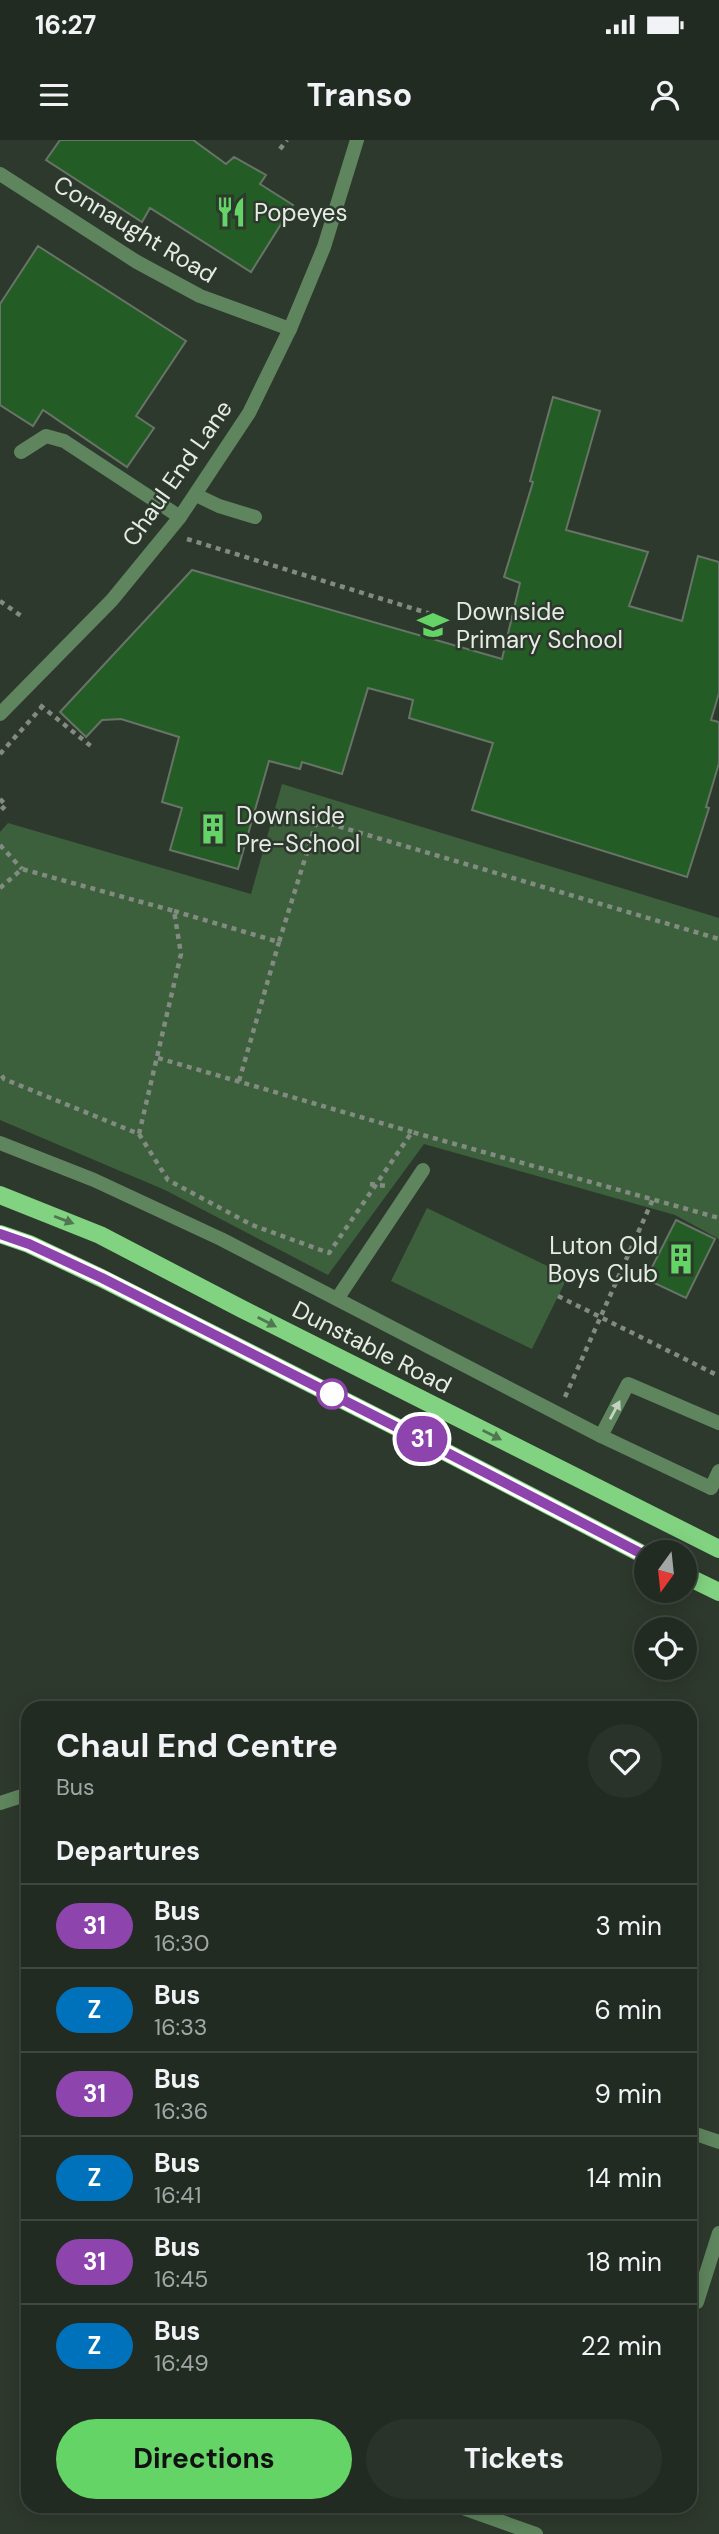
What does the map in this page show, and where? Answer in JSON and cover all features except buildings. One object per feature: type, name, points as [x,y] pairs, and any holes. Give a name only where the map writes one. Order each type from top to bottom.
[{"type":"main road","name":"Dunstable Road","points":[[0,1195],[100,1235],[719,1549]]},
{"type":"main road","points":[[0,1234],[29,1244],[102,1278],[634,1550]]},
{"type":"main road","points":[[697,1581],[719,1592]]},
{"type":"street","name":"Chaul End Lane","points":[[0,714],[96,619],[167,533],[196,495],[248,413],[289,329],[324,247],[358,140]]},
{"type":"street","name":"Connaught Road","points":[[0,174],[138,262],[190,290],[231,309],[289,329]]},
{"type":"street","points":[[21,452],[46,436],[64,441],[180,517]]},
{"type":"street","points":[[196,495],[219,506],[254,517]]},
{"type":"street","name":"Dunstable Road","points":[[0,1143],[94,1180],[221,1239],[601,1436],[711,1488],[719,1471]]},
{"type":"street","points":[[337,1299],[423,1170]]},
{"type":"street","points":[[601,1436],[628,1384],[719,1423]]},
{"type":"street","points":[[0,1803],[21,1796]]},
{"type":"street","points":[[697,2134],[719,2142]]},
{"type":"street","points":[[697,2302],[719,2233]]},
{"type":"street","points":[[477,2513],[536,2534]]},
{"type":"path","points":[[280,149],[287,140]]},
{"type":"path","points":[[167,533],[444,618]]},
{"type":"path","points":[[0,601],[24,618]]},
{"type":"path","points":[[23,691],[92,747]]},
{"type":"path","points":[[0,754],[42,707]]},
{"type":"path","points":[[0,799],[6,805],[0,811]]},
{"type":"path","points":[[239,1081],[317,820],[719,939]]},
{"type":"path","points":[[0,845],[22,869],[279,942]]},
{"type":"path","points":[[0,888],[22,869]]},
{"type":"path","points":[[139,1134],[181,954],[174,911]]},
{"type":"path","points":[[157,1058],[719,1218]]},
{"type":"path","points":[[0,1073],[4,1079],[139,1134],[168,1180],[252,1225],[329,1253],[412,1132]]},
{"type":"path","points":[[558,1413],[653,1199]]},
{"type":"path","points":[[249,1216],[252,1225]]},
{"type":"path","points":[[558,1296],[719,1376]]},
{"type":"green space","points":[[282,784],[719,918],[719,1239],[675,1215],[424,1144],[328,1275],[165,1190],[0,1120],[0,832],[8,823],[251,894]]},
{"type":"green space","points":[[427,1208],[568,1276],[532,1349],[391,1281]]},
{"type":"bus line","name":"31","points":[[0,1234],[29,1244],[102,1278],[634,1550]]},
{"type":"place","name":"Popeyes","points":[[231,212]]},
{"type":"place","name":"Downside Primary School","points":[[433,625]]},
{"type":"place","name":"Downside Pre-School","points":[[213,829]]},
{"type":"place","name":"Luton Old Boys Club","points":[[681,1259]]}]
